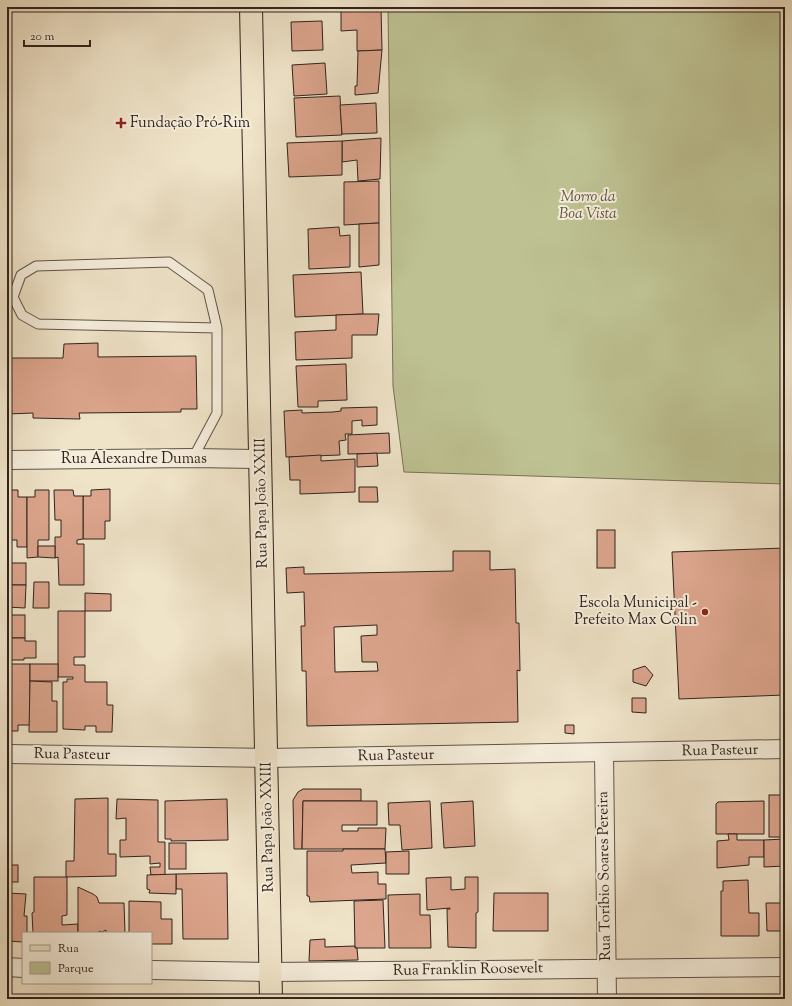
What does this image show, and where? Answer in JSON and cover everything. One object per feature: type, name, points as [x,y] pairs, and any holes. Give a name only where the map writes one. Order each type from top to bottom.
[{"type":"main road","name":"Rua Papa João XXIII","points":[[251,7],[271,999]]},
{"type":"street","name":"Rua Alexandre Dumas","points":[[7,460],[193,458],[261,459]]},
{"type":"street","name":"Rua Pasteur","points":[[7,754],[266,758],[785,749]]},
{"type":"street","name":"Rua Toríbio Soares Pereira","points":[[604,753],[607,999]]},
{"type":"street","points":[[7,967],[22,968]]},
{"type":"street","name":"Rua Franklin Roosevelt","points":[[152,970],[271,972],[785,967]]},
{"type":"lane","points":[[193,458],[217,413],[218,328],[208,290],[169,262],[36,266],[21,276],[13,297],[22,315],[38,324],[218,328]]},
{"type":"green space","name":"Morro da Boa Vista","points":[[388,7],[785,7],[785,484],[404,472],[393,386]]},
{"type":"building","points":[[381,8],[382,50],[357,51],[357,30],[341,31],[341,10]]},
{"type":"building","points":[[322,21],[323,50],[292,51],[291,22]]},
{"type":"building","points":[[382,50],[378,93],[355,95],[355,86],[357,86],[358,51]]},
{"type":"building","points":[[325,63],[327,94],[294,96],[292,65]]},
{"type":"building","points":[[340,96],[342,135],[296,137],[294,98]]},
{"type":"building","points":[[376,103],[377,133],[342,134],[340,105]]},
{"type":"building","points":[[381,138],[380,179],[358,181],[357,160],[342,162],[342,141]]},
{"type":"building","points":[[342,141],[342,175],[289,177],[287,143]]},
{"type":"building","points":[[379,181],[379,223],[344,225],[344,182]]},
{"type":"building","points":[[379,223],[379,265],[359,267],[359,224]]},
{"type":"building","points":[[339,227],[340,236],[350,235],[350,267],[309,269],[308,229]]},
{"type":"building","points":[[361,272],[363,314],[295,317],[293,275]]},
{"type":"building","points":[[379,314],[377,335],[352,335],[352,358],[296,360],[295,332],[336,330],[336,315]]},
{"type":"building","points":[[98,343],[98,357],[196,356],[197,409],[181,409],[181,412],[79,413],[80,419],[33,418],[33,413],[7,414],[7,358],[63,358],[64,344]]},
{"type":"building","points":[[346,364],[347,400],[318,401],[318,407],[298,407],[296,366]]},
{"type":"building","points":[[377,407],[377,425],[362,426],[362,420],[352,421],[352,434],[345,434],[346,440],[339,441],[340,455],[286,457],[284,411],[302,410],[302,413],[333,412],[341,411],[341,408]]},
{"type":"building","points":[[389,433],[390,453],[348,454],[348,435]]},
{"type":"building","points":[[377,453],[378,466],[357,467],[357,454]]},
{"type":"building","points":[[321,455],[321,461],[355,459],[355,492],[300,494],[300,480],[290,480],[289,457]]},
{"type":"building","points":[[359,487],[377,487],[378,502],[359,502]]},
{"type":"building","points":[[110,489],[110,521],[105,521],[105,539],[83,539],[83,496],[91,496],[91,490]]},
{"type":"building","points":[[7,490],[18,490],[18,497],[27,497],[27,547],[17,547],[17,540],[7,540]]},
{"type":"building","points":[[35,490],[49,490],[49,540],[38,540],[38,557],[27,558],[27,497],[35,497]]},
{"type":"building","points":[[54,490],[73,490],[74,496],[83,496],[83,539],[77,540],[77,544],[84,544],[84,585],[59,585],[58,557],[55,558],[55,537],[61,537],[61,520],[55,520]]},
{"type":"building","points":[[597,530],[615,530],[615,568],[597,568]]},
{"type":"building","points":[[38,546],[55,546],[55,558],[38,557]]},
{"type":"building","points":[[785,548],[785,695],[679,699],[672,552]]},
{"type":"building","points":[[453,551],[490,551],[490,570],[515,569],[516,623],[519,623],[520,671],[517,670],[518,722],[307,726],[306,671],[302,671],[301,626],[305,626],[304,592],[287,593],[286,568],[304,567],[304,574],[453,571]],"holes":[[[377,625],[377,635],[361,636],[362,662],[377,662],[378,671],[335,672],[334,627]]]},
{"type":"building","points":[[7,563],[26,563],[26,585],[7,585]]},
{"type":"building","points":[[34,582],[49,582],[49,608],[33,608]]},
{"type":"building","points":[[7,585],[26,585],[25,608],[7,607]]},
{"type":"building","points":[[85,593],[111,594],[111,611],[85,611]]},
{"type":"building","points":[[58,611],[85,611],[85,657],[74,657],[74,665],[85,665],[85,682],[107,682],[107,705],[113,705],[112,732],[96,732],[96,726],[85,726],[85,730],[63,729],[63,682],[67,682],[67,679],[73,679],[73,677],[58,677]]},
{"type":"building","points":[[7,615],[25,615],[25,638],[7,638]]},
{"type":"building","points":[[7,638],[25,638],[25,641],[36,641],[36,658],[7,660]]},
{"type":"building","points":[[7,664],[30,664],[30,725],[18,725],[18,731],[7,731]]},
{"type":"building","points":[[30,664],[58,664],[58,681],[30,681]]},
{"type":"building","points":[[645,666],[653,675],[646,686],[633,682],[633,670]]},
{"type":"building","points":[[30,681],[52,682],[52,701],[57,701],[57,732],[29,732]]},
{"type":"building","points":[[632,698],[646,698],[646,713],[632,712]]},
{"type":"building","points":[[565,725],[574,725],[574,734],[565,733]]},
{"type":"building","points":[[303,789],[361,789],[361,801],[303,801],[302,849],[294,849],[293,800],[298,792]]},
{"type":"building","points":[[769,795],[785,795],[785,837],[769,837]]},
{"type":"building","points":[[108,798],[108,854],[116,854],[116,876],[66,877],[66,861],[74,861],[75,799]]},
{"type":"building","points":[[117,799],[158,800],[158,842],[165,842],[165,875],[151,875],[150,867],[160,867],[160,863],[150,864],[150,856],[120,857],[120,840],[126,840],[126,818],[116,819]]},
{"type":"building","points":[[227,799],[228,840],[171,841],[171,839],[165,839],[165,801]]},
{"type":"building","points":[[303,801],[377,801],[377,825],[342,825],[342,831],[358,831],[358,828],[386,828],[385,849],[302,849]]},
{"type":"building","points":[[430,801],[432,848],[402,850],[400,825],[389,825],[388,803]]},
{"type":"building","points":[[473,801],[475,846],[444,848],[441,803]]},
{"type":"building","points":[[764,801],[764,834],[716,834],[716,804],[718,802]]},
{"type":"building","points":[[7,802],[11,802],[11,857],[7,857]]},
{"type":"building","points":[[728,834],[737,834],[737,840],[764,840],[764,857],[749,857],[749,865],[717,868],[717,841],[729,840]]},
{"type":"building","points":[[785,839],[785,866],[764,867],[764,840]]},
{"type":"building","points":[[169,843],[186,843],[186,869],[169,869]]},
{"type":"building","points":[[343,849],[385,849],[386,863],[351,865],[352,873],[378,872],[378,884],[386,884],[386,899],[310,902],[309,896],[307,896],[307,851],[343,851]]},
{"type":"building","points":[[409,851],[409,874],[386,874],[386,852]]},
{"type":"building","points":[[7,865],[18,865],[18,882],[7,882]]},
{"type":"building","points":[[227,873],[228,939],[183,939],[182,889],[176,889],[176,874]]},
{"type":"building","points":[[176,874],[176,894],[149,893],[150,890],[147,889],[147,875]]},
{"type":"building","points":[[34,877],[67,877],[67,915],[62,916],[62,925],[78,924],[78,932],[33,932],[32,913],[34,912]]},
{"type":"building","points":[[451,877],[451,890],[465,889],[465,877],[478,877],[476,948],[448,947],[447,909],[450,908],[427,910],[426,878]]},
{"type":"building","points":[[748,880],[749,913],[759,913],[759,936],[721,936],[721,891],[723,891],[723,881]]},
{"type":"building","points":[[78,887],[97,897],[99,903],[124,903],[125,932],[106,932],[106,930],[102,932],[78,932]]},
{"type":"building","points":[[7,893],[26,894],[24,916],[27,916],[27,932],[22,932],[22,942],[7,941]]},
{"type":"building","points":[[494,893],[548,893],[548,931],[493,931]]},
{"type":"building","points":[[420,894],[420,915],[430,915],[431,948],[389,948],[388,895]]},
{"type":"building","points":[[383,900],[385,948],[355,948],[354,901]]},
{"type":"building","points":[[129,901],[161,902],[161,919],[172,919],[172,944],[152,944],[152,932],[129,932]]},
{"type":"building","points":[[766,903],[785,903],[785,931],[767,931]]},
{"type":"building","points":[[325,939],[325,947],[355,946],[355,948],[357,948],[358,960],[309,961],[310,940]]},
{"type":"place","name":"Fundação Pró-Rim","points":[[121,123]]},
{"type":"place","name":"Escola Municipal - Prefeito Max Colin","points":[[705,612]]}]
